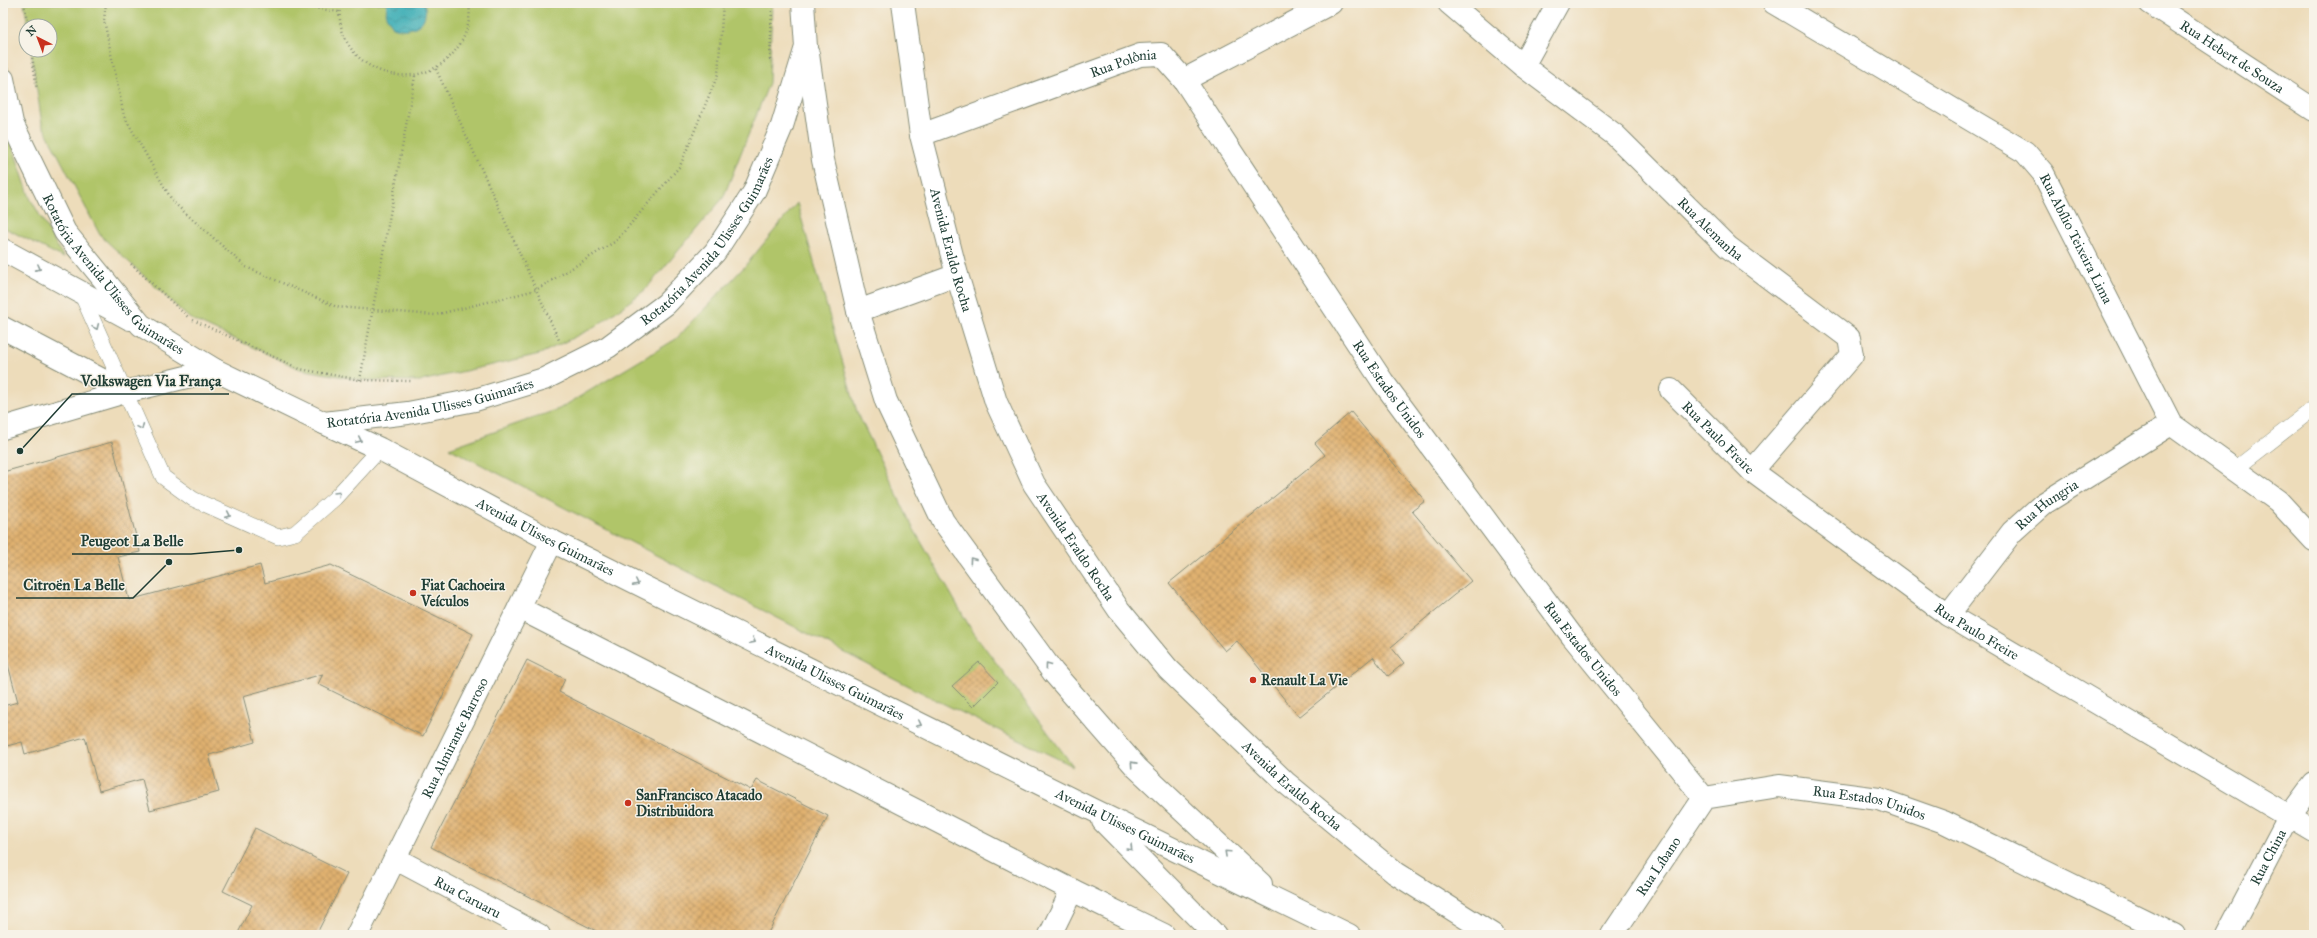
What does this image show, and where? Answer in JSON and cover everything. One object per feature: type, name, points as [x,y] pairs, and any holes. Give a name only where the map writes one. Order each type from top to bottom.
[{"type":"street","name":"Rotatória Avenida Ulisses Guimarães","points":[[3,79],[12,123],[65,232],[141,325],[215,370],[324,423],[408,413],[475,400],[544,379],[608,347],[666,304],[715,252],[754,192],[782,126],[806,47],[803,3]]},
{"type":"street","name":"Avenida Eraldo Rocha","points":[[903,3],[921,135],[957,275],[996,402],[1034,484],[1119,610],[1168,669],[1285,782],[1395,873],[1493,935]]},
{"type":"street","points":[[1184,80],[1332,3]]},
{"type":"street","name":"Rua Alemanha","points":[[1449,3],[1523,66],[1615,135],[1728,247],[1849,338],[1852,355],[1752,471]]},
{"type":"street","points":[[1523,66],[1558,3]]},
{"type":"street","name":"Rua Abílio Teixeira Lima","points":[[1774,3],[2025,152],[2043,173],[2171,424],[2278,501],[2314,540]]},
{"type":"street","name":"Rua Hebert de Souza","points":[[2150,3],[2314,110]]},
{"type":"street","points":[[806,47],[823,160],[858,311],[886,401],[943,520],[1053,672],[1137,768],[1276,899]]},
{"type":"street","name":"Rua Polônia","points":[[921,135],[1140,55],[1161,54],[1184,80]]},
{"type":"street","name":"Rua Estados Unidos","points":[[1184,80],[1383,382],[1572,636],[1704,798],[1779,786],[1880,799],[1944,822],[2174,935]]},
{"type":"street","points":[[3,250],[141,325]]},
{"type":"street","points":[[858,311],[957,275]]},
{"type":"street","points":[[3,328],[125,392]]},
{"type":"street","points":[[3,428],[125,392],[215,370]]},
{"type":"street","name":"Rua Paulo Freire","points":[[1671,390],[1752,471],[1948,615],[2314,831]]},
{"type":"street","name":"Avenida Ulisses Guimarães","points":[[324,423],[380,449],[552,541],[1348,935]]},
{"type":"street","name":"Rua Hungria","points":[[1948,615],[2012,532],[2043,504],[2171,424]]},
{"type":"street","name":"Rua Almirante Barroso","points":[[357,935],[396,860],[552,541]]},
{"type":"street","points":[[519,608],[1072,890],[1164,935]]},
{"type":"street","name":"Rua China","points":[[2227,935],[2289,817],[2314,783]]},
{"type":"street","name":"Rua Líbano","points":[[1612,935],[1704,798]]},
{"type":"street","points":[[1093,810],[1215,935]]},
{"type":"street","name":"Rua Caruaru","points":[[396,860],[538,935]]},
{"type":"street","points":[[1050,935],[1072,890]]},
{"type":"lane","points":[[80,291],[163,477],[192,499],[278,537],[295,532],[320,512],[380,449]]},
{"type":"lane","points":[[2234,470],[2314,408]]},
{"type":"path","points":[[24,3],[27,18]]},
{"type":"path","points":[[106,3],[104,20],[124,116],[173,202],[246,267],[337,307],[435,315],[536,290],[616,241],[680,166],[718,74],[723,3]]},
{"type":"path","points":[[282,3],[339,12]]},
{"type":"path","points":[[340,3],[339,12],[343,33],[354,52],[371,67],[392,75],[415,76],[436,68],[454,54],[466,35],[471,13],[469,3]]},
{"type":"path","points":[[769,67],[772,3]]},
{"type":"path","points":[[32,58],[38,94]]},
{"type":"path","points":[[436,68],[536,290],[572,365]]},
{"type":"path","points":[[360,380],[415,76]]},
{"type":"path","points":[[128,261],[189,318],[300,369],[360,380],[413,381]]},
{"type":"green space","points":[[24,3],[772,3],[769,83],[723,198],[645,290],[595,327],[540,354],[421,381],[360,380],[300,369],[189,318],[100,235],[42,124],[32,58],[58,58],[58,18],[27,18]]},
{"type":"green space","points":[[3,118],[30,198],[64,258],[3,227]]},
{"type":"green space","points":[[797,203],[857,412],[912,526],[971,629],[1073,766],[940,702],[449,448],[559,409],[676,339],[746,265]]},
{"type":"water","points":[[387,3],[424,3],[425,17],[418,26],[413,28],[400,29],[393,27],[386,16]]},
{"type":"building","points":[[1351,412],[1425,501],[1412,511],[1471,581],[1391,647],[1404,663],[1388,676],[1373,657],[1299,717],[1237,641],[1225,651],[1169,583],[1325,455],[1315,443]]},
{"type":"building","points":[[112,442],[140,552],[118,557],[129,600],[260,565],[265,583],[331,565],[473,634],[423,736],[318,684],[323,674],[243,696],[255,742],[209,755],[219,792],[150,810],[142,779],[99,791],[85,737],[25,754],[22,742],[3,747],[3,706],[18,702],[3,646],[3,472]]},
{"type":"building","name":"SanFrancisco Atacado Distribuidora","points":[[527,660],[565,679],[559,692],[751,790],[757,780],[828,816],[767,935],[604,935],[431,847]]},
{"type":"building","points":[[979,662],[998,682],[973,707],[952,686]]},
{"type":"building","points":[[255,828],[347,874],[316,935],[237,935],[252,905],[223,891]]},
{"type":"place","name":"Volkswagen Via França","points":[[20,451]]},
{"type":"place","name":"Peugeot La Belle","points":[[239,550]]},
{"type":"place","name":"Citroën La Belle","points":[[169,562]]},
{"type":"place","name":"Fiat Cachoeira Veículos","points":[[413,593]]},
{"type":"place","name":"Renault La Vie","points":[[1253,680]]},
{"type":"place","name":"SanFrancisco Atacado Distribuidora","points":[[628,803]]}]
